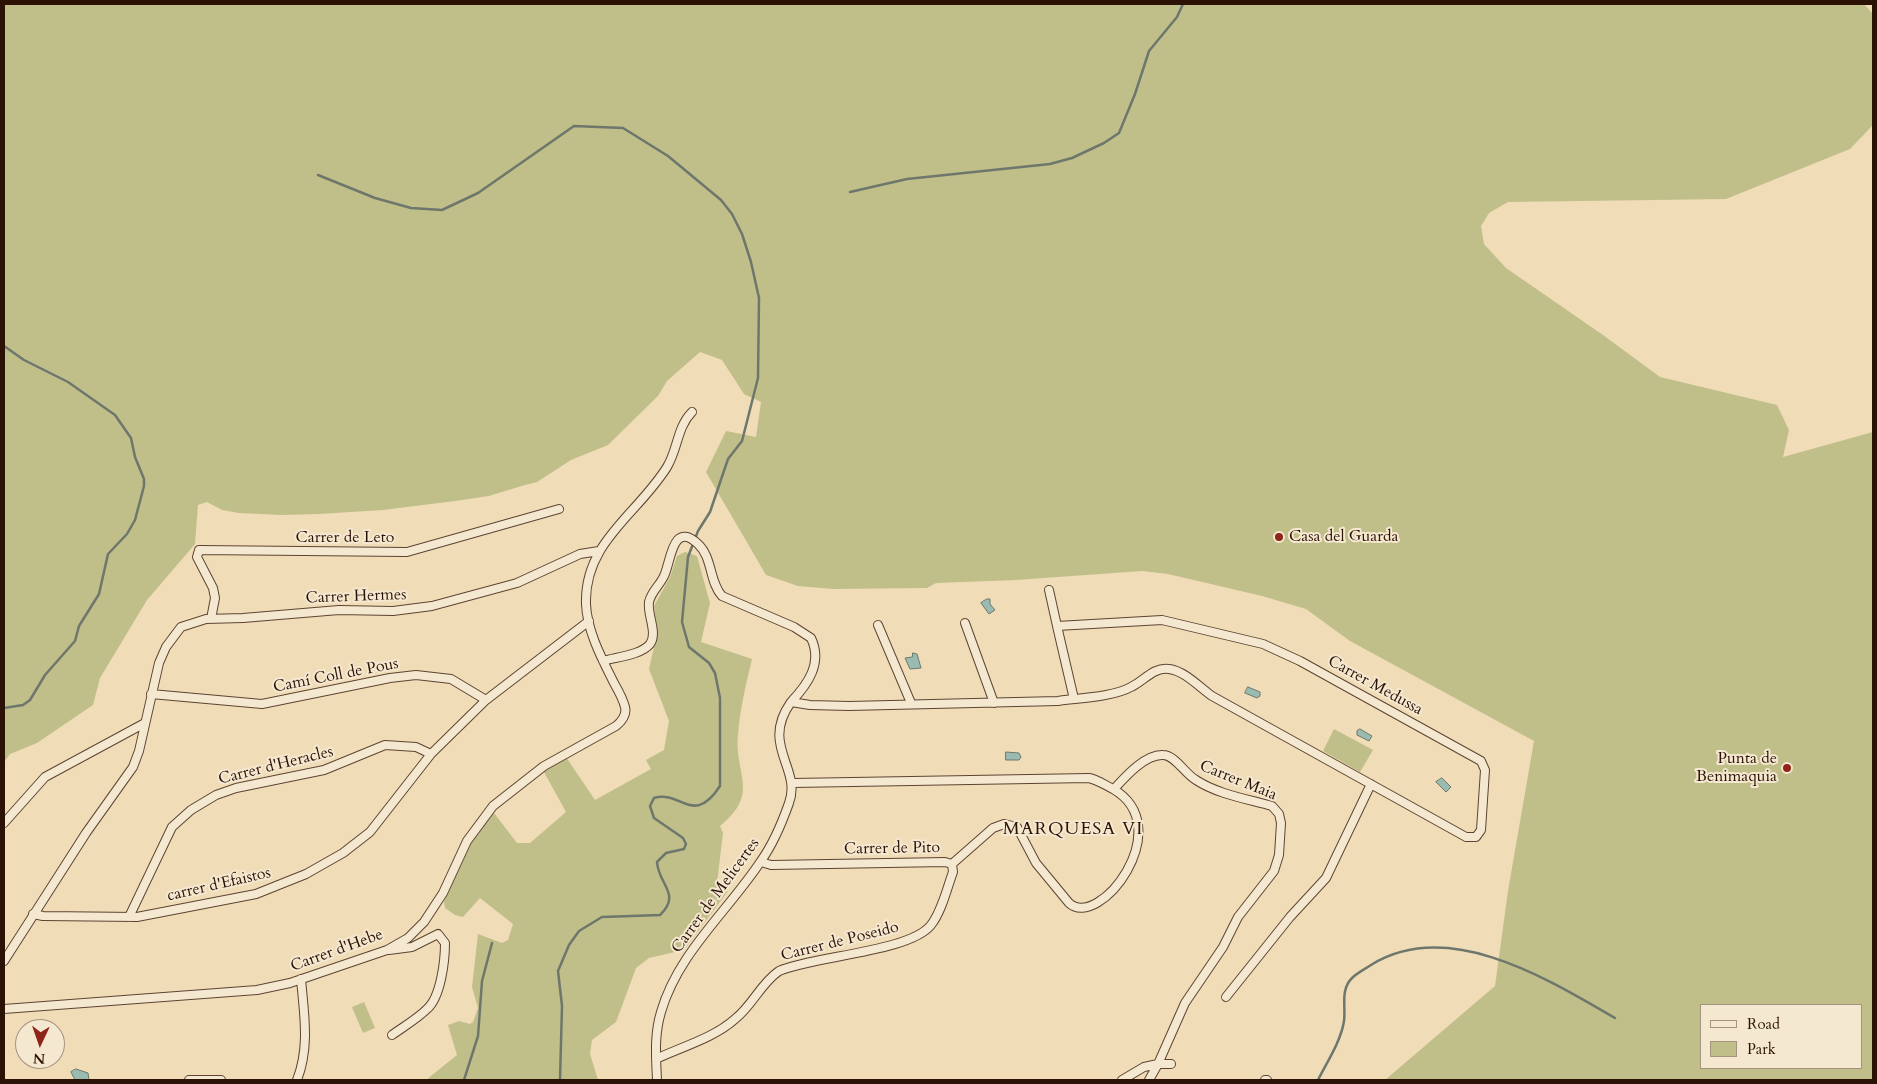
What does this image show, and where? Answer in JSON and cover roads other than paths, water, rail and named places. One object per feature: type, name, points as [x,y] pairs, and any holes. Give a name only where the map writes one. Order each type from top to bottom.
[{"type":"street","points":[[486,700],[589,621],[586,603],[587,585],[591,568],[599,551],[667,468],[683,424],[692,412]]},
{"type":"street","name":"Carrer de Leto","points":[[211,619],[214,591],[197,557],[199,550],[407,552],[559,509]]},
{"type":"street","points":[[603,661],[642,650],[650,643],[653,634],[649,604],[651,597],[665,574],[672,546],[680,539],[690,539],[704,551],[716,587],[722,596],[794,627],[811,638],[815,656],[812,677],[790,702],[783,716],[779,738],[782,756],[793,783],[1085,778],[1093,779],[1114,789]]},
{"type":"street","name":"Carrer Hermes","points":[[151,694],[162,655],[177,631],[191,622],[338,610],[399,611],[432,606],[517,583],[580,554],[599,551]]},
{"type":"street","points":[[1049,590],[1074,698]]},
{"type":"street","name":"Carrer Medussa","points":[[790,702],[810,705],[849,706],[911,703],[1042,702],[1127,689],[1160,670],[1175,671],[1212,696],[1466,837],[1476,837],[1480,833],[1485,770],[1481,761],[1286,654],[1262,644],[1162,620],[1057,626]]},
{"type":"street","name":"Carrer d'Hebe","points":[[4,1009],[257,990],[301,980],[387,950],[408,938],[424,922],[443,893],[470,835],[493,806],[544,766],[622,721],[625,707],[603,661],[589,621]]},
{"type":"street","points":[[965,622],[994,703]]},
{"type":"street","points":[[878,624],[911,703]]},
{"type":"street","name":"Camí Coll de Pous","points":[[151,694],[262,704],[390,678],[416,675],[452,679],[486,700]]},
{"type":"street","points":[[4,961],[86,833],[133,767],[151,694]]},
{"type":"street","name":"carrer d'Efaistos","points":[[33,914],[129,917],[256,894],[306,874],[343,853],[370,832],[431,754],[486,700]]},
{"type":"street","points":[[4,823],[44,777],[145,723]]},
{"type":"street","name":"Carrer d'Heracles","points":[[129,917],[172,827],[191,810],[216,795],[236,788],[324,770],[385,745],[416,747],[431,754]]},
{"type":"street","name":"Carrer Maia","points":[[1114,789],[1145,761],[1157,755],[1164,755],[1170,757],[1187,774],[1202,784],[1272,806],[1280,817],[1280,849],[1274,872],[1238,917],[1223,947],[1185,1003],[1158,1064]]},
{"type":"street","name":"Carrer de Melicertes","points":[[657,1080],[656,1042],[659,1020],[674,980],[698,941],[761,862],[786,811],[792,794],[793,783]]},
{"type":"street","points":[[1226,997],[1290,917],[1326,878],[1371,784]]},
{"type":"street","name":"Carrer de Pito","points":[[761,862],[780,865],[945,862],[952,864],[993,828],[1001,824],[1011,824],[1022,833],[1034,860],[1072,906],[1086,908],[1097,905],[1107,896],[1122,876],[1134,853],[1139,838],[1139,822],[1135,810],[1114,789]]},
{"type":"street","name":"Carrer de Poseido","points":[[656,1059],[730,1024],[741,1014],[769,979],[782,969],[854,954],[922,933],[935,918],[953,872],[952,864]]},
{"type":"street","points":[[387,950],[412,947],[438,934],[446,943],[446,959],[432,1003],[428,1009],[392,1035]]},
{"type":"street","points":[[297,1080],[306,1046],[301,980]]},
{"type":"street","points":[[1149,1080],[1158,1064]]},
{"type":"street","points":[[1122,1080],[1144,1068],[1158,1064],[1171,1064]]},
{"type":"street","points":[[190,1080],[221,1080]]},
{"type":"water","points":[[990,599],[990,604],[995,610],[989,614],[981,603]]},
{"type":"water","points":[[913,653],[917,654],[921,668],[910,669],[905,658],[912,657]]},
{"type":"water","points":[[1248,687],[1260,692],[1260,696],[1257,698],[1245,693]]},
{"type":"water","points":[[1360,729],[1372,736],[1369,741],[1357,735],[1357,731]]},
{"type":"water","points":[[1006,752],[1019,753],[1021,757],[1019,760],[1006,760]]},
{"type":"water","points":[[1442,778],[1451,787],[1446,792],[1436,782]]},
{"type":"water","points":[[76,1069],[88,1073],[89,1080],[75,1080],[71,1072]]},
{"type":"waterway","points":[[850,192],[907,179],[1050,164],[1072,158],[1104,143],[1119,133],[1135,94],[1149,51],[1177,17],[1183,4]]},
{"type":"waterway","points":[[318,175],[375,198],[411,208],[442,210],[478,193],[574,126],[623,128],[668,156],[721,200],[732,214],[742,234],[751,262],[759,298],[758,378],[742,441],[728,459],[710,512],[698,531],[688,557],[682,622],[689,647],[709,663],[715,673],[720,698],[720,786],[711,798],[702,804],[695,806],[664,797],[654,798],[650,806],[654,818],[683,838],[686,844],[684,849],[666,853],[657,862],[658,870],[669,895],[666,908],[660,915],[602,917],[579,931],[569,945],[558,971],[562,1006],[560,1080]]},
{"type":"waterway","points":[[4,346],[24,360],[68,382],[115,415],[131,438],[135,457],[144,479],[144,486],[135,520],[127,534],[108,554],[99,594],[79,626],[75,641],[45,675],[30,700],[23,705],[4,708]]},
{"type":"waterway","points":[[464,1080],[478,1036],[482,981],[492,943]]},
{"type":"waterway","points":[[1318,1080],[1337,1044],[1342,1029],[1344,998],[1348,983],[1356,974],[1371,965],[1401,952],[1432,948],[1464,950],[1497,959],[1529,971],[1615,1018]]},
{"type":"place","name":"Casa del Guarda","points":[[1279,537]]},
{"type":"place","name":"Punta de Benimaquia","points":[[1787,768]]},
{"type":"district","name":"MARQUESA VI","points":[[1073,830]]}]
